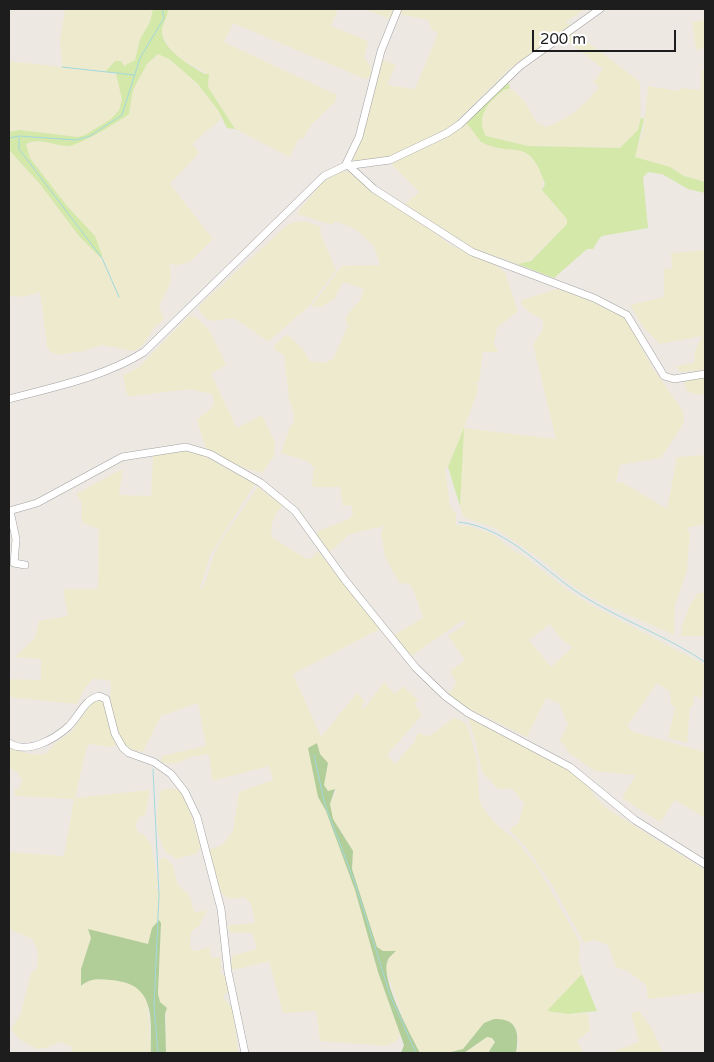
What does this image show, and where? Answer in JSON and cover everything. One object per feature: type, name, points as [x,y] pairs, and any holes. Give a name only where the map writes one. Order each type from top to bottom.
[{"type":"street","points":[[347,166],[359,136],[381,51],[398,9]]},
{"type":"street","points":[[9,399],[50,389],[105,370],[124,363],[144,352],[310,189],[332,171],[347,166],[390,160],[447,133],[460,124],[520,66],[600,9]]},
{"type":"street","points":[[347,166],[374,189],[472,252],[594,298],[627,315],[664,376],[674,379],[705,374]]},
{"type":"street","points":[[25,565],[14,563],[16,539],[10,511],[37,503],[122,457],[186,447],[210,454],[261,483],[295,511],[345,580],[391,634],[416,668],[444,696],[468,713],[570,767],[635,820],[705,864]]},
{"type":"street","points":[[9,743],[18,748],[36,746],[60,733],[70,725],[89,701],[99,696],[104,697],[115,734],[123,748],[163,767],[178,782],[197,817],[221,909],[228,972],[245,1053]]},
{"type":"shaded area","points":[[65,9],[153,9],[150,22],[140,39],[135,60],[124,66],[121,61],[112,63],[106,72],[117,75],[122,100],[119,110],[111,119],[82,137],[36,134],[19,130],[9,132],[9,61],[62,67],[60,40]]},
{"type":"shaded area","points":[[168,9],[338,9],[331,26],[368,41],[364,58],[371,67],[370,77],[365,79],[233,23],[224,42],[337,95],[335,102],[312,124],[303,139],[299,138],[290,157],[235,129],[208,87],[209,75],[174,55],[164,38],[162,30]]},
{"type":"shaded area","points":[[365,9],[396,9],[390,19]]},
{"type":"shaded area","points":[[402,9],[585,9],[565,23],[571,25],[509,69],[452,126],[396,155],[356,163],[353,157],[360,141],[381,59],[396,65],[387,85],[415,89],[437,36],[437,32],[432,30],[428,20],[399,14]]},
{"type":"shaded area","points":[[705,20],[705,48],[696,50],[692,22]]},
{"type":"shaded area","points":[[571,32],[574,32],[640,82],[641,121],[638,130],[620,148],[528,146],[486,136],[481,126],[484,111],[491,100],[506,89],[513,90],[525,102],[537,123],[547,127],[571,115],[599,87],[593,82],[603,69],[565,39]]},
{"type":"shaded area","points":[[158,54],[169,59],[197,83],[218,110],[221,119],[192,144],[198,150],[198,154],[170,184],[213,239],[190,262],[177,265],[170,264],[171,282],[159,306],[164,319],[154,328],[143,345],[134,351],[102,345],[84,351],[57,355],[50,351],[47,346],[40,292],[24,297],[9,296],[9,150],[40,184],[79,236],[100,257],[95,236],[67,206],[30,158],[26,144],[36,141],[70,146],[116,123],[129,114],[133,90],[147,64]]},
{"type":"shaded area","points":[[705,69],[705,182],[684,176],[670,167],[634,157],[643,131],[648,86],[679,91],[680,88],[701,90],[701,70]]},
{"type":"shaded area","points":[[466,122],[481,142],[527,152],[539,164],[544,177],[542,190],[567,219],[567,224],[526,264],[519,264],[470,248],[404,205],[419,192],[390,163]]},
{"type":"shaded area","points":[[341,172],[349,172],[380,197],[433,231],[450,245],[489,261],[505,272],[518,311],[497,328],[494,343],[498,352],[483,352],[479,381],[476,383],[478,386],[477,393],[464,428],[556,439],[533,344],[543,329],[543,320],[529,312],[521,304],[522,300],[556,289],[573,293],[625,316],[652,367],[683,411],[684,423],[661,458],[620,465],[616,483],[622,482],[667,509],[677,457],[705,455],[705,524],[686,528],[690,532],[687,571],[675,604],[674,635],[601,603],[574,587],[542,560],[495,528],[463,517],[460,506],[463,430],[448,467],[445,468],[450,506],[456,514],[456,525],[469,526],[492,534],[514,551],[524,556],[567,590],[593,606],[705,665],[702,698],[694,696],[693,707],[690,707],[687,743],[668,738],[675,708],[671,704],[670,692],[657,683],[627,726],[633,732],[705,752],[705,818],[675,800],[660,822],[622,798],[636,775],[595,771],[569,753],[560,740],[568,725],[559,703],[546,698],[527,737],[463,706],[447,695],[453,689],[456,682],[450,671],[465,660],[448,636],[466,624],[463,620],[410,657],[393,636],[423,618],[414,591],[409,583],[400,584],[385,557],[381,533],[384,526],[350,534],[329,552],[317,535],[318,531],[349,519],[353,514],[351,505],[343,506],[340,487],[312,487],[314,467],[307,461],[281,453],[290,426],[294,423],[294,414],[289,399],[284,355],[274,349],[274,346],[284,336],[288,335],[302,348],[310,361],[324,363],[333,359],[348,326],[345,318],[360,300],[364,289],[343,282],[334,299],[321,307],[311,307],[342,266],[380,265],[374,246],[355,229],[335,221],[332,225],[298,214],[299,210],[324,181]],"holes":[[[550,624],[560,638],[572,647],[551,667],[529,640]]]},
{"type":"shaded area","points":[[305,221],[321,227],[320,232],[336,270],[309,306],[268,342],[239,321],[231,318],[214,321],[206,319],[198,309],[200,305],[285,227],[291,223]]},
{"type":"shaded area","points":[[705,250],[705,370],[680,372],[676,366],[694,363],[695,351],[702,336],[660,344],[644,328],[630,305],[664,297],[664,269],[672,268],[671,253]]},
{"type":"shaded area","points":[[189,316],[196,317],[211,333],[226,365],[211,374],[237,428],[262,415],[275,442],[274,456],[262,473],[238,466],[206,449],[197,420],[214,403],[212,394],[190,389],[133,396],[129,396],[126,392],[123,375],[139,367]]},
{"type":"shaded area","points":[[705,376],[705,395],[691,393],[686,390],[684,383],[686,380]]},
{"type":"shaded area","points":[[187,450],[208,458],[255,484],[210,555],[200,589],[202,589],[206,580],[214,554],[222,539],[258,487],[283,506],[278,510],[272,523],[271,537],[305,558],[311,559],[318,551],[380,629],[293,674],[321,737],[357,693],[365,702],[361,707],[364,709],[384,682],[395,694],[403,686],[418,700],[415,704],[422,715],[387,755],[395,764],[415,741],[418,733],[430,736],[453,718],[459,719],[467,725],[477,760],[479,798],[483,808],[496,824],[518,842],[539,870],[580,942],[579,961],[582,974],[548,1011],[568,1014],[588,1013],[590,1030],[577,1041],[584,1053],[516,1053],[519,1043],[516,1029],[506,1021],[494,1019],[484,1023],[463,1049],[447,1053],[420,1053],[406,1026],[386,970],[388,960],[395,951],[383,951],[377,947],[352,869],[353,851],[333,819],[330,804],[336,791],[335,789],[328,791],[324,785],[328,763],[320,754],[317,743],[309,748],[318,797],[326,810],[355,890],[378,972],[400,1033],[397,1041],[386,1046],[320,1041],[316,1011],[283,1013],[269,961],[233,970],[231,966],[232,956],[257,949],[252,933],[230,933],[228,925],[255,923],[251,903],[244,897],[231,899],[226,897],[219,890],[208,850],[222,845],[233,831],[239,792],[273,780],[269,766],[212,781],[209,754],[190,757],[178,763],[167,764],[161,762],[162,756],[206,746],[198,703],[161,716],[143,752],[129,749],[118,736],[110,704],[111,682],[108,680],[93,679],[85,688],[77,704],[9,697],[9,679],[41,680],[41,659],[15,657],[35,638],[39,621],[68,616],[63,589],[98,589],[99,529],[83,523],[81,516],[82,504],[76,494],[122,469],[119,495],[151,496],[153,455]]},
{"type":"shaded area","points":[[698,593],[705,593],[705,636],[681,636],[682,626],[691,603]]},
{"type":"shaded area","points":[[102,699],[116,745],[110,747],[90,744],[87,746],[75,798],[150,790],[145,815],[140,817],[135,825],[138,832],[144,835],[151,844],[158,885],[155,888],[160,890],[159,860],[165,857],[173,865],[177,883],[189,895],[195,913],[208,909],[199,926],[193,930],[190,937],[191,949],[195,951],[210,947],[211,958],[220,957],[221,974],[226,975],[229,990],[223,997],[233,1010],[238,1053],[166,1053],[166,1010],[160,1002],[158,994],[161,923],[159,920],[152,928],[148,944],[88,930],[91,938],[81,969],[81,985],[92,979],[104,979],[122,981],[140,988],[147,997],[151,1053],[71,1053],[72,1047],[61,1042],[37,1049],[19,1039],[11,1029],[20,1016],[31,973],[37,968],[38,957],[36,946],[32,939],[9,929],[9,852],[64,856],[74,799],[15,796],[14,790],[19,789],[22,780],[17,772],[9,768],[9,747],[28,754],[46,754],[55,743],[71,732],[94,700]]},
{"type":"shaded area","points":[[467,715],[557,761],[585,782],[598,800],[609,810],[705,870],[705,992],[648,999],[646,985],[626,970],[616,968],[608,945],[594,940],[584,943],[551,883],[525,846],[509,830],[519,822],[524,803],[512,789],[498,789],[482,772]]},
{"type":"shaded area","points":[[164,789],[179,789],[184,795],[200,841],[201,847],[196,854],[176,859],[165,852],[158,834],[157,817],[160,792]]},
{"type":"shaded area","points":[[639,1011],[651,1027],[663,1053],[610,1053],[639,1042],[631,1013]]},
{"type":"shaded area","points":[[487,1037],[492,1038],[495,1042],[488,1053],[464,1053]]},
{"type":"green space","points":[[153,9],[168,9],[162,31],[163,38],[178,57],[205,74],[209,74],[208,87],[235,129],[227,128],[218,110],[197,83],[169,59],[158,54],[147,64],[133,90],[129,114],[99,133],[73,145],[63,146],[36,141],[26,144],[30,158],[67,206],[95,236],[102,258],[79,236],[40,184],[9,150],[9,132],[19,130],[78,137],[85,135],[111,119],[119,110],[122,100],[116,73],[105,72],[115,61],[121,61],[124,66],[135,60],[140,39],[150,22]]},
{"type":"green space","points":[[506,82],[509,84],[510,89],[506,89],[494,98],[483,115],[483,129],[486,136],[528,146],[620,148],[638,130],[641,118],[644,119],[635,157],[670,167],[684,176],[705,182],[705,193],[688,189],[662,174],[648,172],[643,177],[648,228],[602,236],[593,249],[587,249],[554,278],[507,260],[519,264],[531,261],[567,224],[567,219],[542,190],[545,184],[539,169],[527,153],[493,147],[481,142],[466,122]]},
{"type":"green space","points":[[464,428],[460,506],[448,467]]},
{"type":"green space","points":[[317,743],[320,754],[328,763],[324,785],[328,791],[335,789],[330,804],[333,819],[353,851],[352,869],[377,947],[383,951],[396,951],[388,960],[386,968],[388,980],[397,1006],[420,1053],[401,1053],[404,1045],[378,972],[355,890],[326,811],[318,797],[308,748]]},
{"type":"green space","points":[[159,920],[161,923],[158,994],[160,1002],[167,1008],[165,1014],[166,1053],[151,1053],[150,1015],[148,1004],[143,995],[136,988],[125,983],[110,980],[91,980],[81,986],[81,969],[91,938],[88,929],[148,944],[152,928]]},
{"type":"green space","points":[[582,974],[597,1011],[568,1014],[547,1011]]},
{"type":"green space","points":[[494,1019],[508,1021],[516,1029],[516,1053],[488,1053],[495,1042],[492,1038],[487,1037],[464,1053],[447,1053],[463,1049],[484,1023]]},
{"type":"waterway","points":[[9,138],[19,136],[76,140],[90,136],[122,115],[140,58],[164,18],[162,9]]},
{"type":"waterway","points":[[62,67],[134,75]]},
{"type":"waterway","points":[[19,137],[19,149],[102,258],[119,297]]},
{"type":"waterway","points":[[459,522],[478,526],[511,542],[588,599],[705,662]]},
{"type":"waterway","points":[[314,755],[325,805],[355,883],[390,995],[416,1053]]},
{"type":"waterway","points":[[153,769],[159,895],[154,1006],[158,1053]]}]
